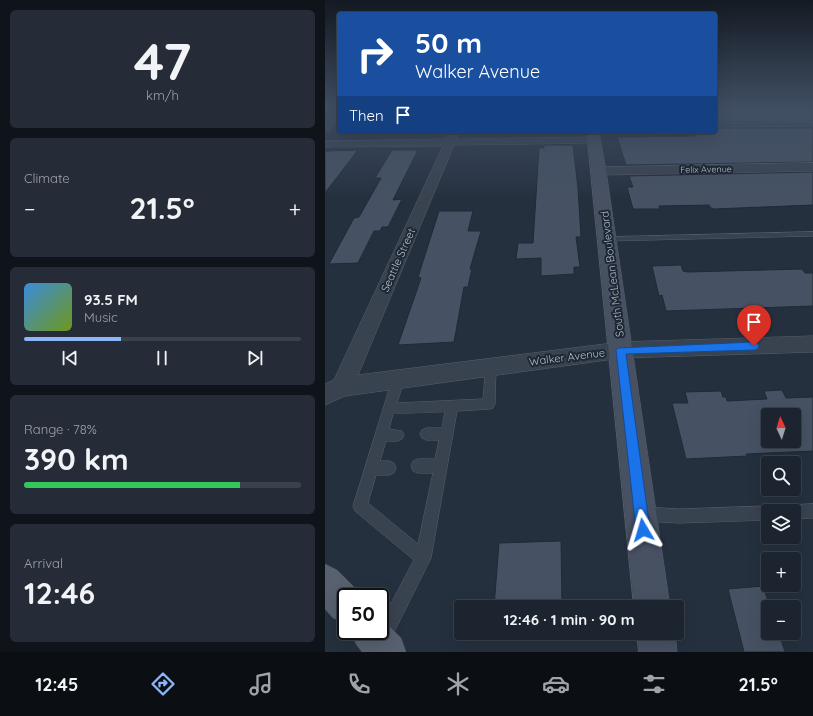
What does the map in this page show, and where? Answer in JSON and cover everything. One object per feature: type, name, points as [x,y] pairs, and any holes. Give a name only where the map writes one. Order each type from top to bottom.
[{"type":"main road","name":"South McLean Boulevard","points":[[594,138],[651,600]]},
{"type":"main road","points":[[325,582],[337,595]]},
{"type":"main road","points":[[657,640],[658,652]]},
{"type":"street","points":[[325,144],[413,138]]},
{"type":"street","name":"Seattle Street","points":[[334,391],[451,138]]},
{"type":"street","name":"Felix Avenue","points":[[599,170],[813,167]]},
{"type":"street","name":"Walker Avenue","points":[[334,391],[491,366],[621,350],[813,344]]},
{"type":"lane","points":[[607,239],[813,234]]},
{"type":"lane","points":[[389,409],[489,404],[491,366]]},
{"type":"lane","points":[[397,380],[360,506],[423,558]]},
{"type":"lane","points":[[378,642],[423,558],[452,406]]},
{"type":"lane","points":[[426,434],[446,434]]},
{"type":"lane","points":[[381,435],[398,435]]},
{"type":"lane","points":[[418,466],[441,466]]},
{"type":"lane","points":[[371,468],[389,468]]},
{"type":"lane","points":[[801,512],[813,511]]},
{"type":"lane","points":[[641,514],[679,516],[761,513]]},
{"type":"building","points":[[617,138],[813,138],[813,162],[626,165]]},
{"type":"building","points":[[544,145],[573,145],[578,188],[581,237],[576,237],[580,267],[574,267],[574,274],[541,276],[541,258],[516,259],[518,243],[533,243],[539,148],[544,148]]},
{"type":"building","points":[[358,150],[325,193],[325,151]]},
{"type":"building","points":[[392,150],[418,150],[393,200],[402,199],[388,227],[382,227],[380,231],[374,231],[358,263],[329,264],[354,218],[359,217],[381,178],[375,178]]},
{"type":"building","points":[[813,172],[813,205],[714,209],[709,205],[659,206],[660,209],[633,209],[627,187],[633,187],[629,176]]},
{"type":"building","points":[[439,211],[473,211],[468,231],[481,231],[470,269],[472,269],[468,287],[464,287],[454,342],[398,345],[421,278],[418,277]]},
{"type":"building","points":[[681,265],[683,271],[688,272],[802,269],[805,273],[813,273],[813,306],[666,311],[662,295],[659,296],[652,266]]},
{"type":"building","points":[[782,390],[786,398],[813,397],[813,451],[746,454],[747,456],[686,459],[672,403],[688,403],[685,392],[721,391],[723,397],[726,397],[727,401],[767,399],[764,391]]},
{"type":"building","points":[[561,541],[562,600],[495,600],[499,543]]},
{"type":"building","points":[[761,586],[761,592],[765,592],[768,600],[761,600],[761,640],[781,640],[785,652],[744,652],[728,589]]},
{"type":"route","points":[[643,530],[621,350],[754,346]]}]
